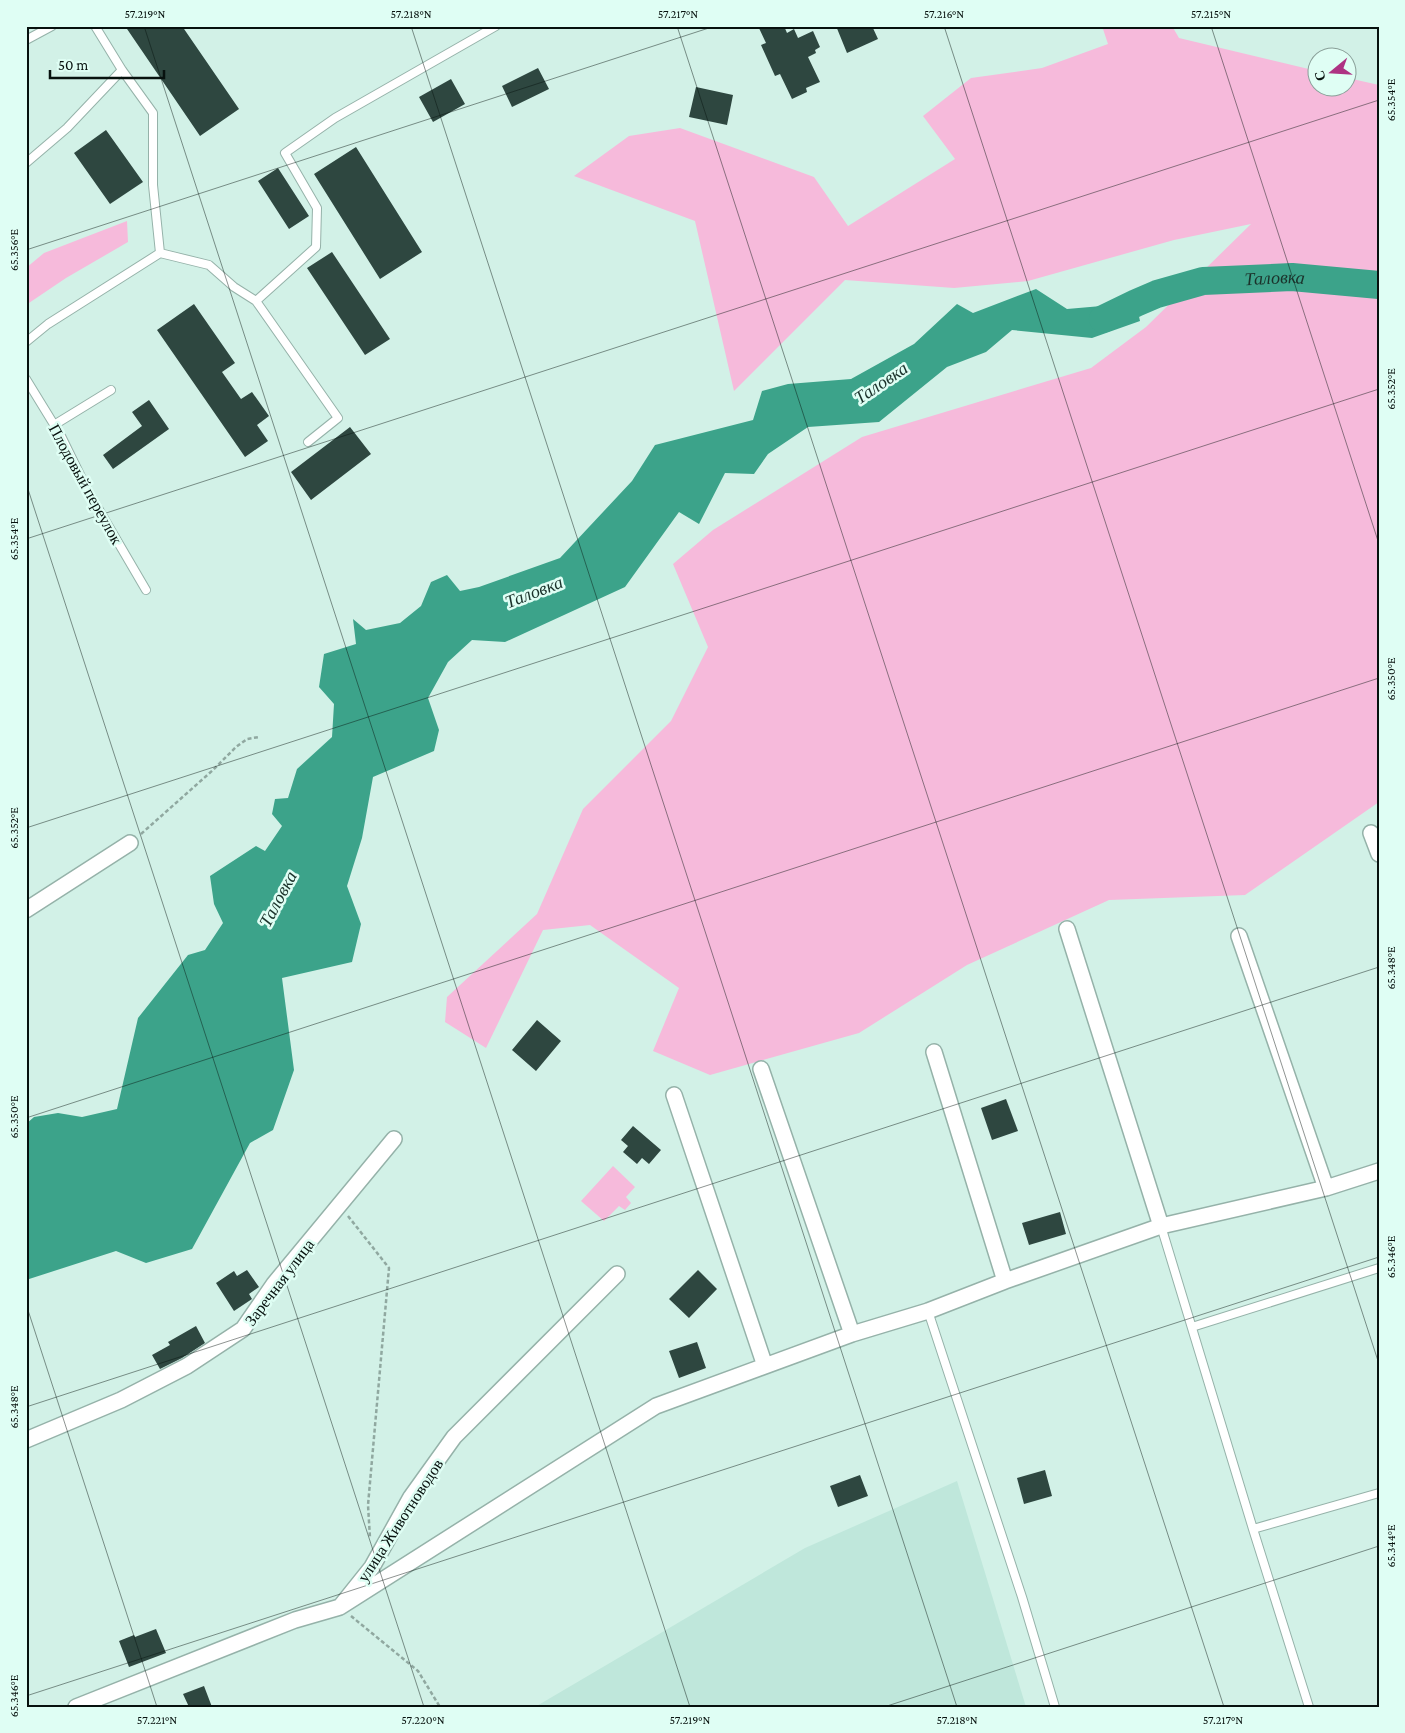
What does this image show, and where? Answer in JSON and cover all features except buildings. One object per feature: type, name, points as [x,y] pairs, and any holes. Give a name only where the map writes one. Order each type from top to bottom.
[{"type":"street","points":[[1372,833],[1379,854]]},
{"type":"street","points":[[26,910],[130,843]]},
{"type":"street","points":[[1067,930],[1161,1226]]},
{"type":"street","points":[[1239,936],[1326,1188]]},
{"type":"street","points":[[934,1052],[1005,1281]]},
{"type":"street","points":[[761,1069],[852,1334]]},
{"type":"street","points":[[674,1095],[766,1366]]},
{"type":"street","name":"Заречная улица","points":[[26,1440],[121,1400],[187,1366],[243,1329],[274,1284],[394,1139]]},
{"type":"street","points":[[76,1707],[295,1620],[340,1607],[656,1406],[852,1334],[928,1311],[1005,1281],[1161,1226],[1326,1188],[1379,1171]]},
{"type":"street","name":"улица Животноводов","points":[[340,1607],[372,1567],[411,1497],[454,1437],[617,1274]]},
{"type":"lane","points":[[26,40],[52,26]]},
{"type":"lane","points":[[95,26],[122,70],[152,113],[153,185],[160,253]]},
{"type":"lane","points":[[256,301],[316,247],[317,208],[285,153],[335,118],[496,26]]},
{"type":"lane","points":[[26,163],[67,128],[122,70]]},
{"type":"lane","points":[[26,342],[48,324],[160,253],[209,265],[234,287],[256,301],[338,418],[308,442]]},
{"type":"lane","name":"Плодовый переулок","points":[[26,379],[54,425],[88,491],[146,590]]},
{"type":"lane","points":[[54,425],[111,390]]},
{"type":"lane","points":[[1161,1226],[1309,1707]]},
{"type":"lane","points":[[1192,1328],[1379,1268]]},
{"type":"lane","points":[[928,1311],[1022,1597],[1055,1707]]},
{"type":"lane","points":[[1253,1529],[1379,1493]]},
{"type":"path","points":[[130,843],[148,830],[236,747],[246,739],[259,737]]},
{"type":"path","points":[[339,1206],[390,1268],[368,1506],[370,1541]]},
{"type":"path","points":[[340,1607],[418,1671],[440,1707]]},
{"type":"shaded area","points":[[1102,26],[1172,26],[1179,38],[1308,69],[1308,98],[1358,98],[1358,80],[1379,85],[1379,802],[1245,895],[1109,900],[967,965],[859,1033],[710,1075],[653,1051],[679,988],[590,925],[543,930],[486,1048],[445,1022],[447,997],[537,914],[583,809],[671,721],[708,647],[673,564],[713,530],[862,437],[1091,368],[1146,327],[1251,224],[1174,240],[1028,281],[954,288],[845,280],[734,391],[695,221],[574,176],[629,136],[680,128],[814,177],[848,226],[955,159],[923,116],[971,78],[1042,68],[1108,44]]},
{"type":"shaded area","points":[[127,221],[128,242],[66,278],[26,305],[26,268],[44,253]]},
{"type":"shaded area","points":[[613,1166],[635,1187],[626,1197],[631,1203],[625,1210],[619,1206],[604,1221],[581,1201]]},
{"type":"shaded area","points":[[957,1481],[1026,1707],[535,1707],[805,1548]]},
{"type":"water","points":[[1036,289],[1067,309],[1136,303],[1140,321],[1092,338],[1012,330],[986,352],[947,367],[879,422],[808,427],[768,454],[754,474],[725,473],[699,524],[679,512],[625,587],[505,642],[472,640],[448,662],[428,698],[439,730],[434,751],[373,777],[362,838],[347,886],[361,924],[352,962],[282,978],[294,1070],[273,1130],[250,1143],[192,1249],[146,1263],[116,1251],[26,1280],[26,1124],[34,1117],[58,1113],[82,1117],[117,1109],[138,1018],[188,955],[205,950],[223,923],[214,904],[210,876],[256,846],[265,851],[282,826],[272,814],[275,799],[288,798],[297,769],[332,737],[334,704],[319,687],[324,654],[356,644],[353,619],[366,630],[400,623],[421,606],[431,582],[447,575],[460,591],[479,587],[560,558],[632,481],[655,445],[753,420],[762,391],[788,384],[851,379],[914,344],[957,304],[973,313]]},
{"type":"waterway","name":"Таловка","points":[[1103,319],[1157,294],[1203,281],[1292,277],[1379,285]]}]
